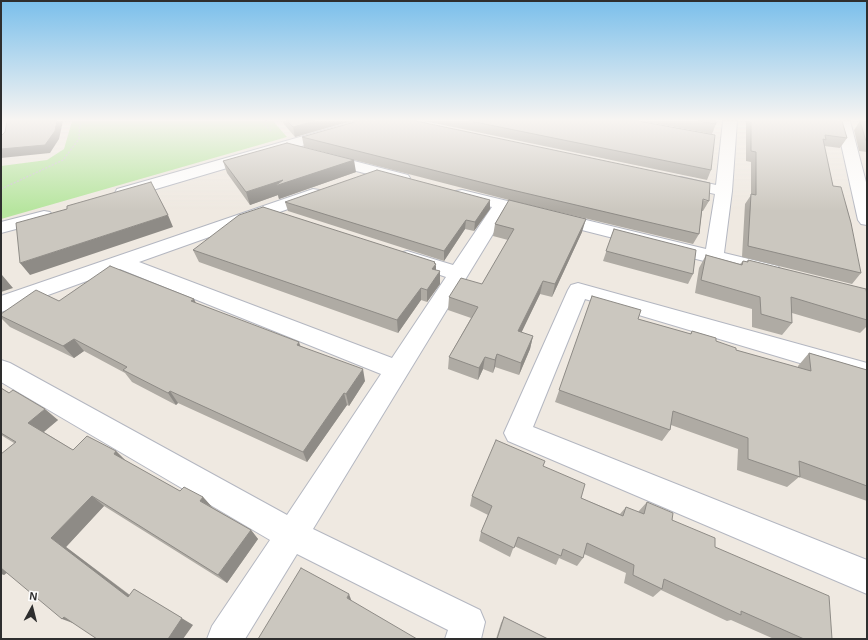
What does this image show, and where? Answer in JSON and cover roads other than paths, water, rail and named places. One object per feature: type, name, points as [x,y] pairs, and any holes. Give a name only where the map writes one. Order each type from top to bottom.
[{"type":"street","points":[[108,198],[270,151]]},
{"type":"street","points":[[298,151],[421,184]]},
{"type":"street","points":[[714,257],[724,191],[721,151]]},
{"type":"street","points":[[851,151],[867,220]]},
{"type":"street","points":[[1,304],[377,172]]},
{"type":"street","points":[[669,179],[724,191]]},
{"type":"street","points":[[443,189],[790,276]]},
{"type":"street","points":[[225,639],[502,205]]},
{"type":"street","points":[[266,211],[295,220]]},
{"type":"street","points":[[1,228],[54,213]]},
{"type":"street","points":[[392,252],[458,274]]},
{"type":"street","points":[[120,262],[397,370]]},
{"type":"street","points":[[867,373],[578,290],[516,433],[867,576]]},
{"type":"street","points":[[1,370],[292,535],[468,622],[463,639]]}]
